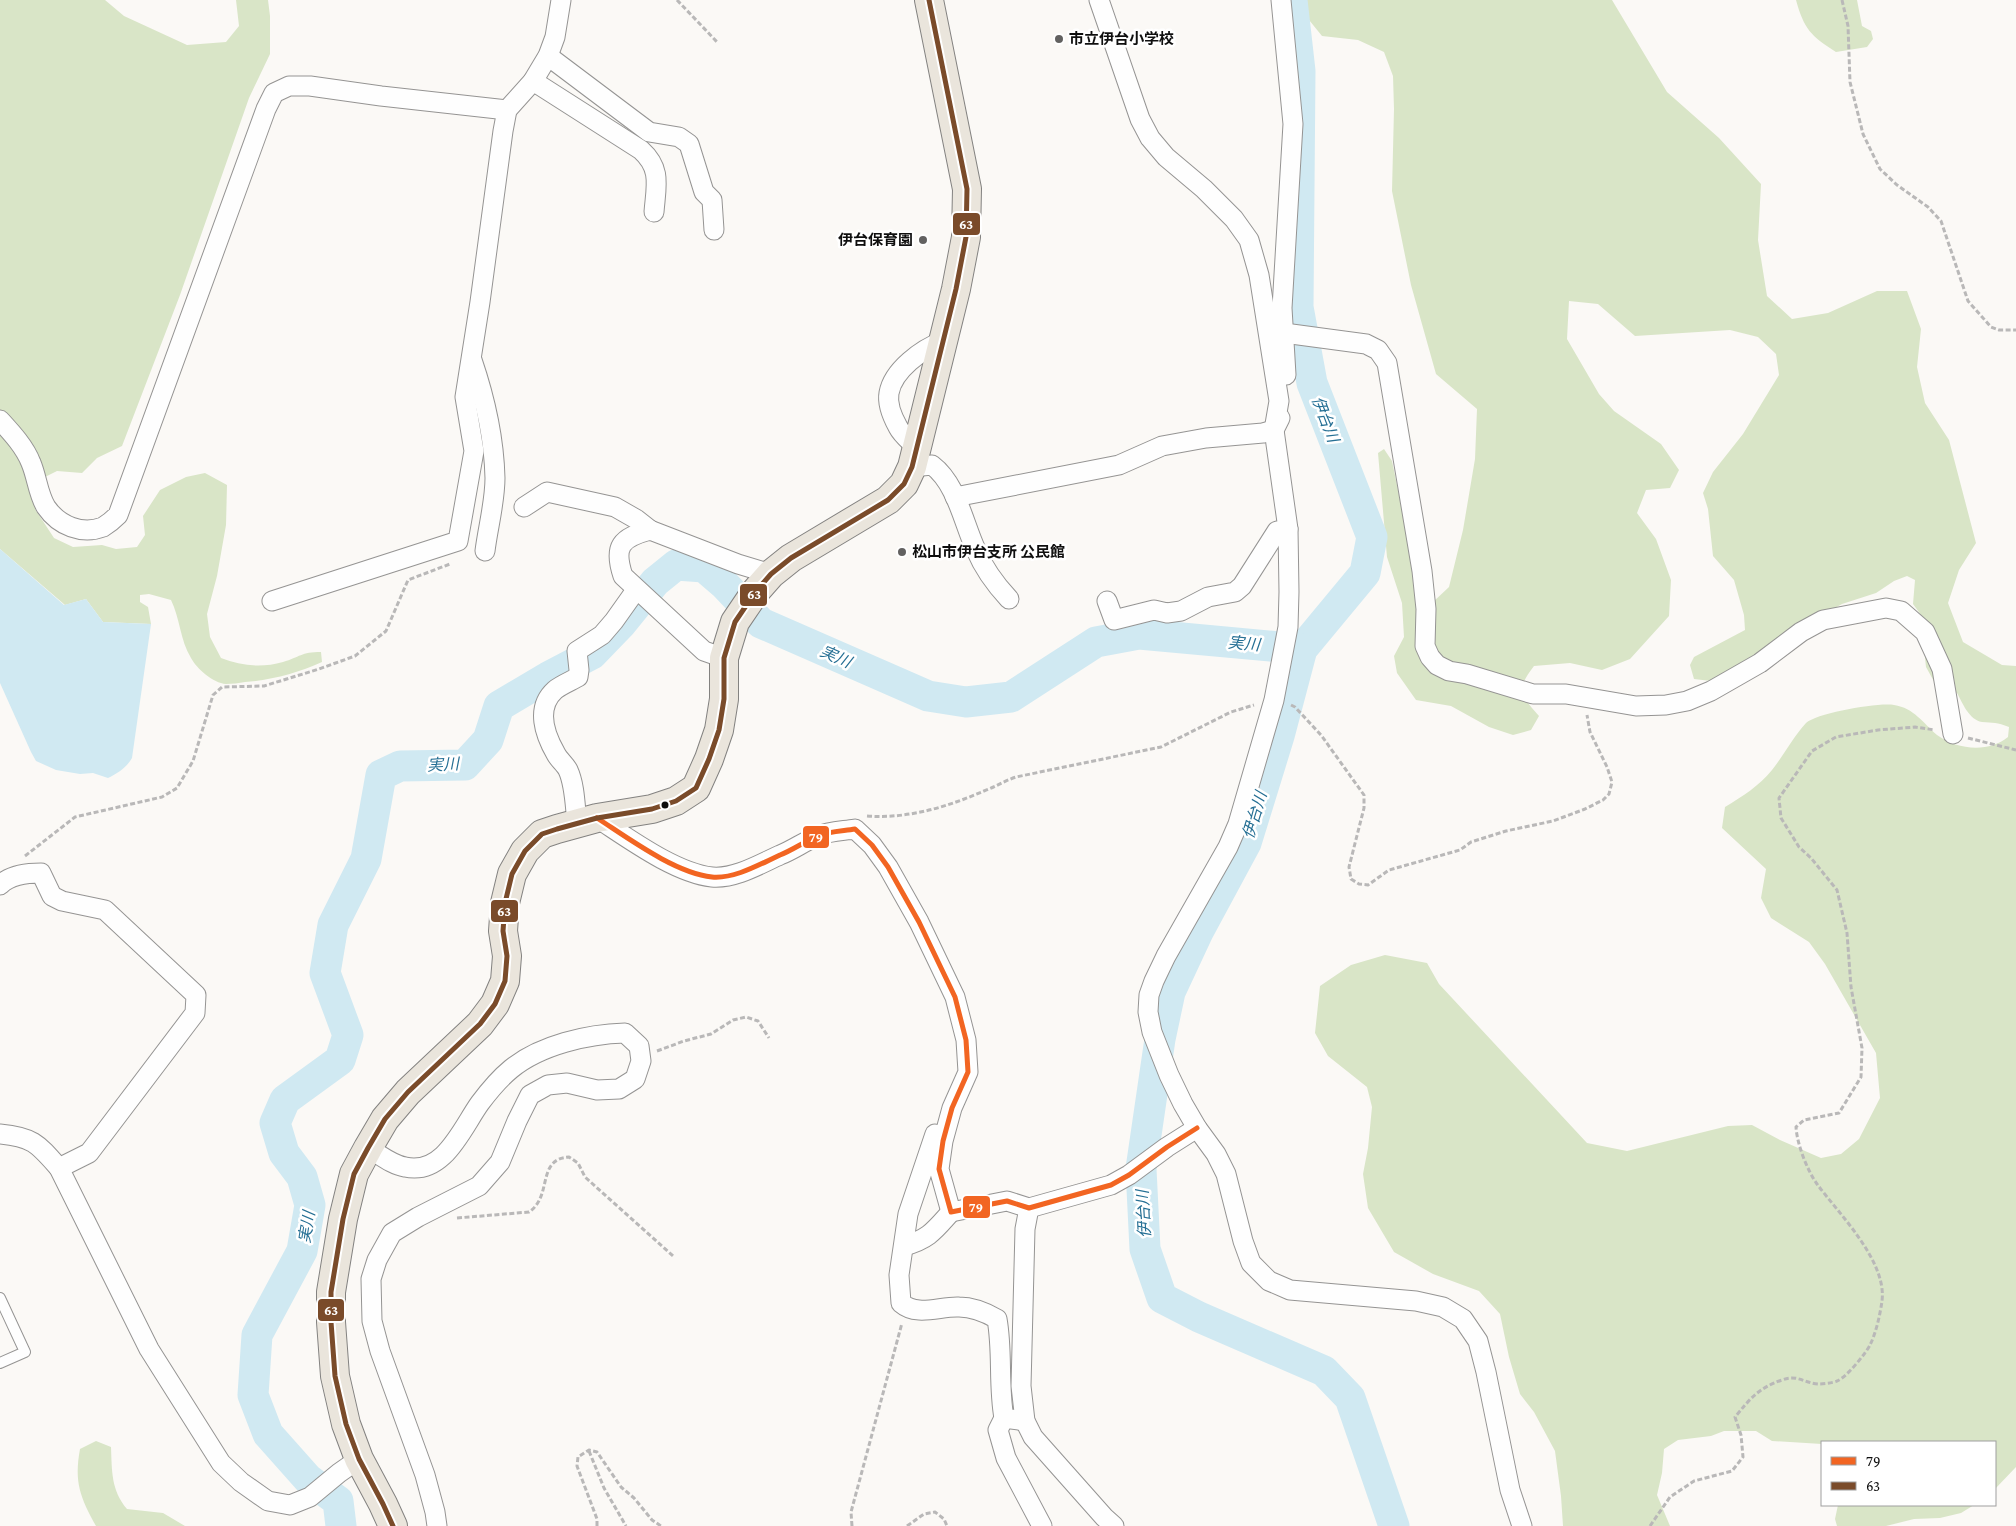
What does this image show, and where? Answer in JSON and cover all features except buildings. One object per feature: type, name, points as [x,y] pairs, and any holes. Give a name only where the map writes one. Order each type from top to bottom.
[{"type":"main road","points":[[393,1526],[359,1459],[346,1424],[335,1376],[331,1292],[348,1194],[354,1174],[385,1119],[408,1092],[480,1024],[495,1004],[505,981],[507,956],[503,931],[505,903],[512,874],[525,851],[542,834],[587,820],[660,806],[676,801],[696,788],[709,760],[719,730],[724,699],[724,658],[735,622],[756,591],[771,574],[791,558],[888,500],[904,484],[914,457],[956,289],[966,237],[967,190],[929,0]]},
{"type":"street","points":[[272,601],[458,541],[474,451],[465,396],[472,359],[503,131],[507,110],[533,81],[548,56],[555,37],[561,0]]},
{"type":"street","points":[[1099,0],[1140,119],[1150,138],[1166,157],[1204,189],[1234,219],[1249,240],[1259,275],[1279,400],[1274,430],[1288,529],[1290,592],[1288,627],[1274,700],[1238,824],[1228,847],[1166,956],[1149,995],[1148,1012],[1152,1032],[1169,1075],[1197,1128],[1216,1154],[1226,1174],[1243,1241],[1251,1263],[1268,1282],[1290,1290],[1416,1300],[1443,1307],[1463,1319],[1478,1341],[1480,1348],[1510,1490],[1522,1526]]},
{"type":"street","points":[[955,497],[1119,465],[1162,446],[1206,438],[1264,433],[1274,430],[1288,403],[1290,333],[1282,308],[1294,124],[1281,0]]},
{"type":"street","points":[[548,56],[649,132],[679,137],[689,144],[704,192],[712,200],[714,230]]},
{"type":"street","points":[[533,81],[641,150],[652,160],[656,176],[654,212]]},
{"type":"street","points":[[0,420],[13,434],[31,462],[46,507],[60,520],[74,529],[88,530],[105,526],[118,515],[266,108],[274,93],[289,86],[310,86],[507,110]]},
{"type":"street","points":[[1290,333],[1366,344],[1378,350],[1387,363],[1422,572],[1426,609],[1425,646],[1430,658],[1437,665],[1449,671],[1467,674],[1533,694],[1583,696],[1636,706],[1666,705],[1687,701],[1711,691],[1743,672],[1801,632],[1823,620],[1886,608],[1901,611],[1925,632],[1942,669],[1953,734]]},
{"type":"street","points":[[943,341],[927,347],[909,362],[894,379],[889,395],[891,411],[898,429],[914,457],[932,465],[942,473],[955,497],[976,552],[993,582],[1009,599]]},
{"type":"street","points":[[472,359],[483,390],[495,479],[485,551]]},
{"type":"street","points":[[524,507],[547,492],[615,507],[636,518],[650,530],[738,564],[771,574]]},
{"type":"street","points":[[1107,601],[1114,620],[1154,610],[1167,613],[1181,611],[1208,598],[1234,592],[1242,586],[1277,531],[1288,529]]},
{"type":"street","points":[[650,530],[625,540],[619,548],[618,561],[623,576],[704,652],[724,658]]},
{"type":"street","points":[[642,595],[602,635],[577,651],[578,677],[554,691],[545,707],[542,719],[551,745],[567,768],[587,820],[635,843],[682,869],[713,877],[740,873],[796,849],[818,836],[855,829],[872,845],[888,867],[919,922],[955,997],[966,1040],[968,1072],[952,1108],[943,1141],[939,1169],[951,1212]]},
{"type":"street","points":[[3,882],[30,873],[41,873],[52,896],[62,901],[105,910],[196,995],[195,1013],[89,1153],[58,1168]]},
{"type":"street","points":[[368,1148],[404,1167],[421,1168],[438,1160],[453,1145],[481,1102],[510,1070],[531,1054],[601,1034],[625,1033],[640,1046],[641,1061],[635,1079],[619,1089],[597,1090],[567,1083],[548,1085],[530,1095],[516,1121],[500,1162],[479,1186],[418,1217],[392,1233],[377,1260],[371,1279],[372,1321],[380,1351],[424,1475],[435,1512],[437,1526]]},
{"type":"street","points":[[952,1108],[941,1118],[908,1214],[899,1275],[902,1303],[906,1308],[914,1310],[960,1306],[984,1311],[997,1319],[1001,1402],[1004,1418],[998,1430],[1006,1458],[1042,1526]]},
{"type":"street","points":[[904,1246],[920,1241],[930,1235],[951,1212],[1007,1201],[1029,1208],[1110,1185],[1130,1175],[1166,1146],[1197,1128]]},
{"type":"street","points":[[0,1134],[18,1136],[39,1145],[58,1168],[149,1350],[222,1464],[241,1482],[268,1500],[290,1504],[310,1497],[359,1459]]},
{"type":"street","points":[[1029,1208],[1025,1229],[1021,1386],[1025,1422],[1033,1437],[1114,1526]]},
{"type":"street","points":[[1004,1418],[1025,1422]]},
{"type":"lane","points":[[0,1298],[25,1352],[0,1363]]},
{"type":"path","points":[[677,0],[718,43]]},
{"type":"path","points":[[1842,0],[1848,26],[1850,82],[1863,134],[1880,169],[1897,185],[1928,207],[1941,221],[1968,300],[1991,327],[1999,330],[2016,330]]},
{"type":"path","points":[[3,882],[28,852],[75,817],[162,798],[178,788],[193,761],[213,695],[222,687],[264,686],[319,670],[355,656],[386,631],[408,580],[451,564]]},
{"type":"path","points":[[1295,707],[1322,735],[1364,795],[1364,808],[1349,867],[1351,879],[1359,884],[1368,885],[1390,870],[1460,850],[1471,842],[1506,831],[1553,821],[1603,800],[1609,794],[1612,782],[1590,732],[1583,696]]},
{"type":"path","points":[[865,816],[905,816],[986,791],[1000,782],[1016,777],[1160,747],[1230,712],[1274,700]]},
{"type":"path","points":[[1650,1526],[1670,1497],[1694,1481],[1732,1471],[1742,1458],[1741,1435],[1735,1417],[1756,1392],[1783,1379],[1799,1377],[1817,1384],[1837,1382],[1845,1376],[1870,1346],[1881,1307],[1883,1294],[1878,1271],[1851,1226],[1816,1182],[1797,1140],[1796,1127],[1804,1120],[1840,1113],[1861,1077],[1862,1048],[1851,988],[1847,933],[1837,890],[1811,858],[1799,847],[1781,818],[1779,798],[1812,751],[1836,737],[1878,730],[1915,727],[1953,734],[2016,750]]},
{"type":"path","points":[[640,1053],[656,1051],[711,1034],[733,1020],[746,1017],[758,1021],[769,1038]]},
{"type":"path","points":[[452,1219],[529,1212],[542,1199],[545,1179],[551,1164],[559,1157],[569,1156],[578,1163],[585,1177],[673,1256]]},
{"type":"path","points":[[852,1526],[851,1512],[906,1308]]},
{"type":"path","points":[[588,1450],[604,1488],[626,1526]]},
{"type":"path","points":[[597,1526],[597,1519],[577,1466],[578,1457],[588,1450],[597,1452],[620,1487],[634,1498],[652,1520],[661,1526]]},
{"type":"path","points":[[907,1526],[924,1514],[935,1512],[944,1519],[947,1526]]},
{"type":"green space","points":[[0,0],[105,0],[124,16],[187,45],[226,42],[239,26],[236,0],[268,0],[270,54],[249,98],[180,295],[122,446],[97,458],[82,473],[57,471],[45,477],[35,509],[54,538],[73,547],[102,545],[116,549],[137,547],[145,535],[143,516],[160,490],[186,477],[205,473],[227,485],[226,525],[217,576],[207,614],[210,637],[221,658],[236,663],[267,665],[283,662],[305,654],[321,652],[322,662],[275,678],[233,684],[221,683],[206,675],[191,658],[184,644],[171,600],[149,594],[140,595],[140,602],[148,607],[151,624],[103,622],[86,599],[65,605],[0,549]]},
{"type":"green space","points":[[1304,0],[1612,0],[1667,92],[1719,138],[1761,184],[1758,240],[1767,296],[1792,319],[1828,313],[1877,291],[1907,291],[1921,329],[1917,367],[1925,403],[1949,440],[1976,543],[1959,570],[1948,603],[1963,642],[2002,665],[2016,666],[2016,1467],[1996,1488],[1996,1441],[1821,1441],[1821,1444],[1772,1441],[1756,1431],[1724,1431],[1711,1436],[1678,1440],[1664,1449],[1662,1473],[1657,1495],[1670,1526],[1563,1526],[1555,1451],[1534,1412],[1520,1394],[1509,1357],[1500,1314],[1479,1291],[1433,1274],[1394,1252],[1368,1208],[1363,1174],[1372,1107],[1367,1087],[1328,1056],[1315,1033],[1320,986],[1351,965],[1385,955],[1427,963],[1439,984],[1587,1143],[1627,1151],[1728,1126],[1752,1125],[1821,1158],[1841,1154],[1859,1139],[1880,1098],[1876,1053],[1825,964],[1809,942],[1771,918],[1761,898],[1766,869],[1722,828],[1725,807],[1762,781],[1806,723],[1812,719],[1835,712],[1875,705],[1894,705],[1913,713],[1945,740],[1973,748],[1992,746],[2000,742],[2008,737],[2009,727],[1998,723],[1977,721],[1966,710],[1957,693],[1936,685],[1926,667],[1924,648],[1929,626],[1913,604],[1915,580],[1907,576],[1894,581],[1876,593],[1842,604],[1711,681],[1694,679],[1690,665],[1694,657],[1745,630],[1744,615],[1734,580],[1713,556],[1708,509],[1703,493],[1713,472],[1743,434],[1779,375],[1776,354],[1758,337],[1730,330],[1635,336],[1598,304],[1569,301],[1567,339],[1599,394],[1614,411],[1661,444],[1679,470],[1670,488],[1646,490],[1637,513],[1656,539],[1671,580],[1669,616],[1630,659],[1602,670],[1570,663],[1534,666],[1522,687],[1524,697],[1539,716],[1531,730],[1513,735],[1489,727],[1451,706],[1416,700],[1397,673],[1394,656],[1404,637],[1402,603],[1387,557],[1378,453],[1384,449],[1392,461],[1421,601],[1432,603],[1449,587],[1463,530],[1475,459],[1477,409],[1436,374],[1411,285],[1392,191],[1393,76],[1384,52],[1358,40],[1322,36],[1305,15]]},
{"type":"green space","points":[[1796,0],[1857,0],[1862,26],[1871,31],[1873,39],[1867,47],[1836,52],[1810,31],[1802,18]]},
{"type":"green space","points":[[96,1441],[111,1447],[115,1487],[127,1509],[163,1513],[185,1526],[96,1526],[82,1498],[78,1480],[78,1461],[80,1449]]},
{"type":"green space","points":[[1838,1506],[1972,1506],[1961,1513],[1940,1518],[1914,1519],[1886,1526],[1837,1526],[1835,1519]]},
{"type":"water","points":[[0,549],[64,605],[86,599],[103,622],[151,624],[132,758],[122,770],[108,778],[93,773],[80,774],[56,770],[36,761],[31,752],[0,683]]},
{"type":"waterway","name":"伊台川","points":[[1292,0],[1300,71],[1298,307],[1312,383],[1372,537],[1365,573],[1302,649],[1279,736],[1246,843],[1198,932],[1170,992],[1160,1039],[1141,1169],[1145,1249],[1162,1298],[1199,1317],[1324,1371],[1350,1398],[1394,1526]]},
{"type":"waterway","name":"実川","points":[[341,1526],[338,1501],[308,1479],[268,1434],[253,1395],[257,1335],[302,1251],[310,1205],[302,1177],[284,1153],[275,1123],[285,1100],[340,1060],[348,1035],[325,973],[333,925],[366,859],[381,775],[400,766],[465,765],[488,740],[499,706],[592,654],[621,624],[655,582],[676,565],[704,567],[725,585],[761,623],[928,696],[966,702],[1011,697],[1096,642],[1139,634],[1302,649]]},
{"type":"transit line","name":"63","points":[[393,1526],[359,1459],[346,1424],[335,1376],[331,1292],[343,1219],[354,1174],[385,1119],[408,1092],[480,1024],[495,1004],[505,981],[507,956],[503,931],[505,903],[512,874],[525,851],[542,834],[597,818],[652,809],[676,801],[696,788],[719,730],[724,699],[724,658],[735,622],[756,591],[771,574],[791,558],[888,500],[904,484],[912,467],[956,289],[966,237],[967,189],[929,0]]},
{"type":"transit line","name":"79","points":[[597,818],[652,854],[683,869],[712,877],[730,876],[747,870],[813,838],[831,832],[855,829],[872,845],[888,867],[919,922],[955,997],[966,1040],[968,1072],[952,1108],[943,1141],[939,1169],[951,1212],[1007,1201],[1029,1208],[1111,1185],[1129,1175],[1197,1128]]},
{"type":"place","name":"市立伊台小学校","points":[[1059,39]]},
{"type":"place","name":"伊台保育園","points":[[923,240]]},
{"type":"place","name":"松山市伊台支所 公民館","points":[[902,552]]}]
